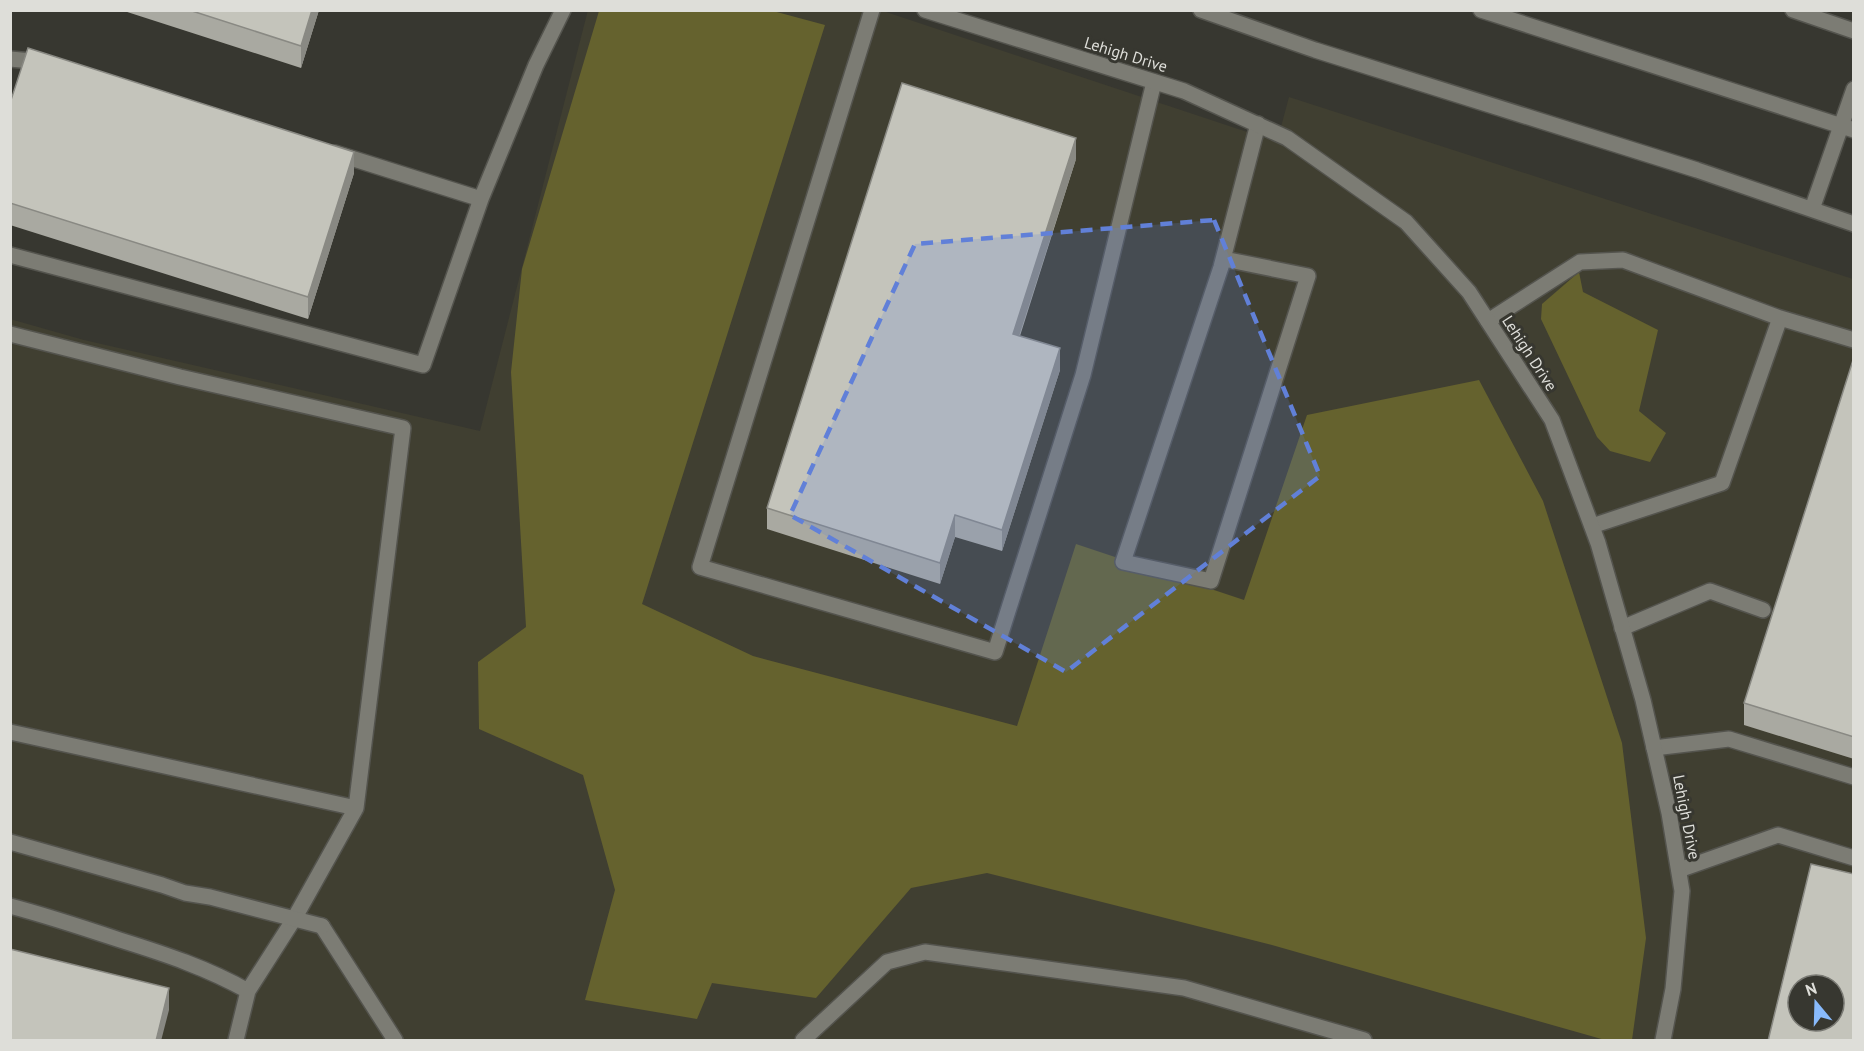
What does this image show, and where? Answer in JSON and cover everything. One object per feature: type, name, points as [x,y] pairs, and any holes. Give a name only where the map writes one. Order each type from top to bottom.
[{"type":"street","points":[[10,255],[423,365],[481,199],[537,65],[563,10]]},
{"type":"street","points":[[872,10],[700,567],[995,652],[1083,375],[1154,82]]},
{"type":"street","name":"Lehigh Drive","points":[[925,10],[1184,91],[1287,138],[1406,222],[1469,292],[1552,420],[1592,526],[1643,700],[1669,813],[1682,891],[1673,989],[1663,1041]]},
{"type":"street","points":[[1201,10],[1315,50],[1697,170],[1854,224]]},
{"type":"street","points":[[1481,10],[1847,128]]},
{"type":"street","points":[[1793,10],[1854,31]]},
{"type":"street","points":[[10,59],[48,63]]},
{"type":"street","points":[[1812,209],[1847,128],[1854,89]]},
{"type":"street","points":[[1224,259],[1308,276],[1210,581],[1123,562],[1224,259],[1258,124]]},
{"type":"street","points":[[323,149],[481,199]]},
{"type":"street","points":[[1488,321],[1580,262],[1623,260],[1780,318],[1854,340]]},
{"type":"street","points":[[1592,526],[1722,483],[1780,318]]},
{"type":"street","points":[[10,334],[180,377],[403,428],[356,808],[294,919],[248,991],[236,1041]]},
{"type":"street","points":[[1622,628],[1710,591],[1763,610]]},
{"type":"street","points":[[10,732],[356,808]]},
{"type":"street","points":[[1654,748],[1729,739],[1854,777]]},
{"type":"street","points":[[1679,870],[1778,836],[1854,858]]},
{"type":"street","points":[[10,842],[162,885],[185,894],[210,897],[322,926],[395,1041]]},
{"type":"street","points":[[10,906],[191,962],[248,991]]},
{"type":"street","points":[[803,1041],[887,962],[925,952],[1184,988],[1365,1041]]},
{"type":"highlighted area","points":[[1214,220],[1320,476],[1066,672],[790,515],[915,244]]},
{"type":"shaded area","points":[[588,10],[883,11],[1277,142],[1289,97],[1853,279],[1853,1040],[11,1040],[10,319],[84,340],[480,431]]},
{"type":"shaded area","points":[[599,11],[773,11],[825,25],[642,604],[753,656],[1017,726],[1076,544],[1244,600],[1307,415],[1479,380],[1543,501],[1622,743],[1646,938],[1632,1040],[1605,1040],[1272,945],[987,873],[911,888],[816,998],[712,983],[697,1019],[585,1000],[615,890],[583,775],[479,729],[478,662],[526,627],[511,372],[522,269]]},
{"type":"shaded area","points":[[1579,272],[1583,292],[1658,330],[1639,411],[1666,433],[1650,462],[1610,451],[1597,437],[1541,319],[1542,304]]},
{"type":"building","points":[[189,10],[312,10],[301,46]]},
{"type":"building","points":[[28,48],[354,152],[308,297],[10,203],[10,103]]},
{"type":"building","points":[[902,83],[1076,138],[1013,334],[1060,348],[1002,530],[955,515],[940,563],[767,508]]},
{"type":"building","points":[[1854,357],[1854,737],[1744,703]]},
{"type":"building","points":[[1811,864],[1854,874],[1854,1041],[1768,1041]]},
{"type":"building","points":[[10,949],[169,988],[156,1041],[10,1041]]}]
